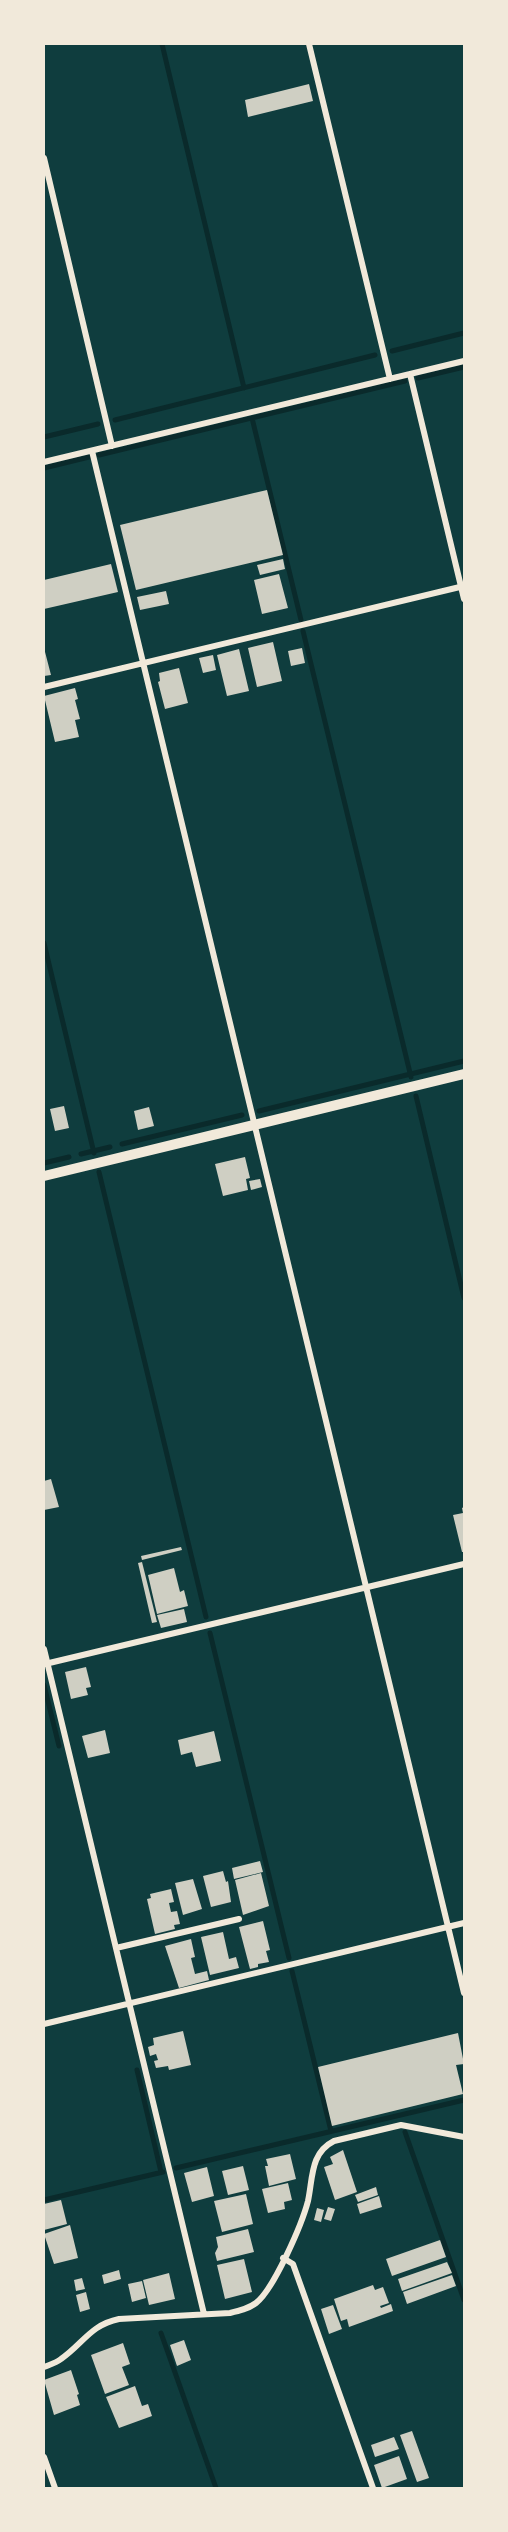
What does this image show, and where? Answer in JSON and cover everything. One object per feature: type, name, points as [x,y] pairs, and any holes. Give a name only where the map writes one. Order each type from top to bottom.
[{"type":"street","points":[[309,44],[390,379]]},
{"type":"street","points":[[44,158],[112,446]]},
{"type":"street","points":[[44,462],[465,361]]},
{"type":"street","points":[[410,374],[465,599]]},
{"type":"street","points":[[92,451],[465,1993]]},
{"type":"street","points":[[44,687],[463,586]]},
{"type":"street","points":[[44,1176],[465,1074]]},
{"type":"street","points":[[45,1664],[465,1564]]},
{"type":"street","points":[[44,1649],[45,1664],[204,2314]]},
{"type":"street","points":[[116,1948],[239,1919]]},
{"type":"street","points":[[44,2024],[465,1923]]},
{"type":"street","points":[[44,2367],[60,2360],[92,2330],[105,2322],[119,2319],[237,2312],[255,2304],[264,2295],[303,2218],[315,2162],[318,2153],[325,2145],[401,2125],[465,2137]]},
{"type":"street","points":[[283,2258],[293,2264],[373,2488]]},
{"type":"street","points":[[44,2457],[55,2488]]},
{"type":"building","points":[[309,84],[313,101],[248,117],[245,100]]},
{"type":"building","points":[[267,490],[283,555],[136,590],[120,525]]},
{"type":"building","points":[[283,559],[285,569],[260,575],[257,565]]},
{"type":"building","points":[[111,564],[118,592],[44,609],[44,580]]},
{"type":"building","points":[[279,574],[288,608],[262,614],[254,580]]},
{"type":"building","points":[[166,591],[169,604],[140,610],[137,597]]},
{"type":"building","points":[[273,642],[282,681],[257,687],[248,648]]},
{"type":"building","points":[[44,648],[51,675],[44,676]]},
{"type":"building","points":[[302,648],[305,663],[291,666],[288,651]]},
{"type":"building","points":[[239,649],[249,691],[227,696],[217,655]]},
{"type":"building","points":[[213,655],[216,670],[203,673],[199,658]]},
{"type":"building","points":[[179,668],[188,703],[165,709],[158,682],[160,681],[159,673]]},
{"type":"building","points":[[75,688],[78,699],[75,700],[80,719],[75,720],[79,737],[55,742],[44,696]]},
{"type":"building","points":[[64,1106],[69,1128],[55,1131],[50,1109]]},
{"type":"building","points":[[149,1107],[154,1126],[138,1130],[134,1111]]},
{"type":"building","points":[[245,1157],[250,1178],[246,1179],[248,1190],[223,1196],[215,1164]]},
{"type":"building","points":[[260,1179],[262,1187],[251,1190],[249,1181]]},
{"type":"building","points":[[51,1479],[59,1507],[44,1510],[44,1481]]},
{"type":"building","points":[[464,1507],[464,1552],[462,1552],[453,1515],[463,1513],[462,1508]]},
{"type":"building","points":[[181,1547],[182,1550],[142,1560],[141,1556]]},
{"type":"building","points":[[142,1562],[157,1622],[152,1623],[138,1563]]},
{"type":"building","points":[[174,1568],[180,1592],[184,1590],[188,1606],[157,1614],[148,1575]]},
{"type":"building","points":[[184,1609],[187,1622],[161,1628],[157,1615]]},
{"type":"building","points":[[86,1667],[91,1687],[86,1688],[88,1695],[71,1699],[65,1672]]},
{"type":"building","points":[[105,1730],[110,1753],[88,1758],[82,1736]]},
{"type":"building","points":[[214,1731],[221,1761],[196,1767],[192,1752],[181,1755],[178,1740]]},
{"type":"building","points":[[260,1861],[263,1872],[234,1879],[232,1868]]},
{"type":"building","points":[[223,1871],[226,1882],[228,1881],[231,1902],[211,1907],[203,1876]]},
{"type":"building","points":[[261,1873],[269,1906],[243,1915],[235,1880]]},
{"type":"building","points":[[193,1879],[202,1909],[183,1915],[175,1883]]},
{"type":"building","points":[[171,1889],[174,1902],[169,1903],[171,1912],[177,1911],[180,1924],[174,1925],[175,1929],[155,1934],[147,1899],[151,1898],[150,1894]]},
{"type":"building","points":[[263,1921],[270,1950],[266,1951],[269,1962],[258,1964],[258,1967],[250,1969],[239,1927]]},
{"type":"building","points":[[223,1932],[229,1959],[236,1957],[239,1968],[210,1975],[201,1937]]},
{"type":"building","points":[[191,1939],[195,1957],[191,1958],[195,1974],[207,1971],[209,1980],[179,1988],[165,1946]]},
{"type":"building","points":[[183,2031],[191,2065],[169,2070],[168,2066],[156,2068],[154,2061],[158,2060],[156,2054],[150,2056],[148,2047],[154,2045],[153,2038]]},
{"type":"building","points":[[458,2033],[464,2064],[456,2065],[463,2094],[332,2126],[318,2067]]},
{"type":"building","points":[[343,2150],[357,2192],[335,2200],[324,2167],[333,2164],[330,2157]]},
{"type":"building","points":[[290,2154],[296,2179],[269,2186],[266,2159]]},
{"type":"building","points":[[243,2166],[249,2190],[228,2195],[222,2171]]},
{"type":"building","points":[[207,2167],[214,2196],[192,2202],[184,2173]]},
{"type":"building","points":[[288,2183],[292,2200],[284,2202],[285,2209],[268,2213],[262,2189]]},
{"type":"building","points":[[376,2187],[378,2195],[358,2202],[355,2195]]},
{"type":"building","points":[[246,2194],[253,2224],[222,2232],[214,2201]]},
{"type":"building","points":[[379,2196],[382,2207],[360,2214],[357,2204]]},
{"type":"building","points":[[61,2200],[67,2224],[44,2230],[44,2204]]},
{"type":"building","points":[[328,2207],[335,2209],[331,2221],[324,2219]]},
{"type":"building","points":[[317,2208],[324,2210],[321,2222],[314,2220]]},
{"type":"building","points":[[70,2225],[78,2258],[54,2264],[44,2234]]},
{"type":"building","points":[[248,2229],[254,2252],[217,2261],[216,2237]]},
{"type":"building","points":[[440,2240],[446,2257],[392,2276],[386,2259]]},
{"type":"building","points":[[244,2259],[252,2292],[225,2299],[217,2265]]},
{"type":"building","points":[[447,2262],[452,2273],[402,2291],[398,2279]]},
{"type":"building","points":[[119,2270],[121,2279],[104,2284],[102,2275]]},
{"type":"building","points":[[169,2273],[175,2299],[149,2305],[143,2280]]},
{"type":"building","points":[[452,2275],[456,2286],[407,2304],[403,2292]]},
{"type":"building","points":[[82,2278],[85,2289],[76,2291],[74,2280]]},
{"type":"building","points":[[142,2281],[146,2298],[132,2302],[128,2284]]},
{"type":"building","points":[[373,2285],[375,2290],[383,2287],[389,2303],[380,2306],[381,2308],[391,2304],[393,2311],[349,2327],[347,2319],[341,2321],[334,2299]]},
{"type":"building","points":[[86,2292],[90,2309],[80,2312],[76,2295]]},
{"type":"building","points":[[333,2305],[342,2329],[329,2334],[321,2309]]},
{"type":"building","points":[[184,2340],[191,2360],[177,2366],[170,2345]]},
{"type":"building","points":[[123,2343],[130,2364],[122,2367],[129,2385],[105,2394],[91,2355]]},
{"type":"building","points":[[71,2370],[80,2405],[54,2415],[44,2380]]},
{"type":"building","points":[[135,2386],[142,2406],[148,2404],[152,2416],[119,2428],[106,2397]]},
{"type":"building","points":[[412,2431],[429,2478],[417,2482],[400,2435]]},
{"type":"building","points":[[394,2437],[399,2449],[375,2457],[371,2445]]},
{"type":"building","points":[[399,2456],[407,2479],[382,2488],[374,2465]]},
{"type":"waterway","points":[[162,44],[244,388]]},
{"type":"waterway","points":[[392,351],[464,333]]},
{"type":"waterway","points":[[115,420],[375,355]]},
{"type":"waterway","points":[[418,378],[464,367]]},
{"type":"waterway","points":[[99,455],[405,381]]},
{"type":"waterway","points":[[252,418],[301,620]]},
{"type":"waterway","points":[[44,437],[98,424]]},
{"type":"waterway","points":[[44,468],[89,457]]},
{"type":"waterway","points":[[303,631],[411,1077]]},
{"type":"waterway","points":[[44,943],[94,1153]]},
{"type":"waterway","points":[[259,1111],[464,1061]]},
{"type":"waterway","points":[[416,1096],[464,1298]]},
{"type":"waterway","points":[[122,1144],[242,1115]]},
{"type":"waterway","points":[[81,1154],[110,1147]]},
{"type":"waterway","points":[[44,1163],[69,1157]]},
{"type":"waterway","points":[[99,1172],[206,1617]]},
{"type":"waterway","points":[[210,1633],[289,1958]]},
{"type":"waterway","points":[[44,1685],[59,1746]]},
{"type":"waterway","points":[[292,1971],[331,2131]]},
{"type":"waterway","points":[[137,2070],[161,2172]]},
{"type":"waterway","points":[[176,2168],[464,2100]]},
{"type":"waterway","points":[[405,2132],[464,2300]]},
{"type":"waterway","points":[[44,2200],[163,2172]]},
{"type":"waterway","points":[[161,2333],[216,2488]]}]
